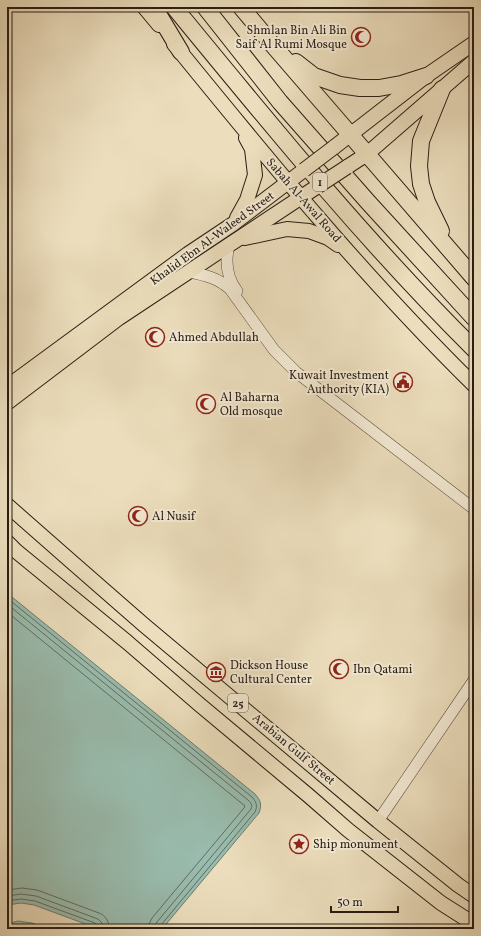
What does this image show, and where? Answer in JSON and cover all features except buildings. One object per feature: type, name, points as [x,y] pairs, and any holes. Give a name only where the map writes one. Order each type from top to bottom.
[{"type":"highway","points":[[154,7],[181,52]]},
{"type":"highway","name":"Sabah Al-Awal Road","points":[[174,7],[345,212],[444,320],[474,349]]},
{"type":"highway","name":"1","points":[[205,7],[280,102],[474,318]]},
{"type":"highway","points":[[241,7],[474,278]]},
{"type":"highway","points":[[272,44],[314,76],[340,84],[360,88],[379,88],[401,84],[426,76]]},
{"type":"highway","points":[[442,88],[421,141],[419,166],[421,184],[427,202],[451,250]]},
{"type":"main road","name":"Sabah Al-Awal Road","points":[[144,7],[240,125],[349,253],[436,348],[474,385]]},
{"type":"main road","name":"Khalid Ebn Al-Waleed Street","points":[[7,387],[188,254],[233,224],[426,76],[474,43]]},
{"type":"main road","name":"Khalid Ebn Al-Waleed Street","points":[[7,403],[120,318],[367,154],[474,61]]},
{"type":"main road","points":[[233,224],[247,200],[255,175],[252,149],[240,125]]},
{"type":"main road","points":[[234,242],[286,229],[309,231],[328,238],[349,253]]},
{"type":"main road","points":[[436,348],[474,381]]},
{"type":"main road","name":"Arabian Gulf Street","points":[[7,505],[138,620],[378,821],[474,896]]},
{"type":"main road","name":"25","points":[[7,542],[127,642],[211,715],[310,796],[348,830],[442,903],[474,924]]},
{"type":"street","points":[[234,242],[226,260],[231,288],[274,350],[296,372],[474,509]]},
{"type":"street","points":[[189,272],[209,276],[231,288],[292,362],[474,500]]},
{"type":"street","points":[[378,821],[474,680]]},
{"type":"water","points":[[7,593],[255,794],[260,801],[261,805],[259,813],[162,929],[99,929],[34,905],[21,903],[7,905]]},
{"type":"water","points":[[18,921],[32,923],[47,929],[7,929],[7,924]]},
{"type":"place","name":"Shmlan Bin Ali Bin Saif Al Rumi Mosque","points":[[361,37]]},
{"type":"place","name":"Ahmed Abdullah","points":[[155,337]]},
{"type":"place","name":"Kuwait Investment Authority (KIA)","points":[[403,382]]},
{"type":"place","name":"Al Baharna Old mosque","points":[[206,404]]},
{"type":"place","name":"Al Nusif","points":[[138,516]]},
{"type":"place","name":"Ibn Qatami","points":[[339,669]]},
{"type":"place","name":"Dickson House Cultural Center","points":[[216,672]]},
{"type":"place","name":"Ship monument","points":[[299,844]]}]
